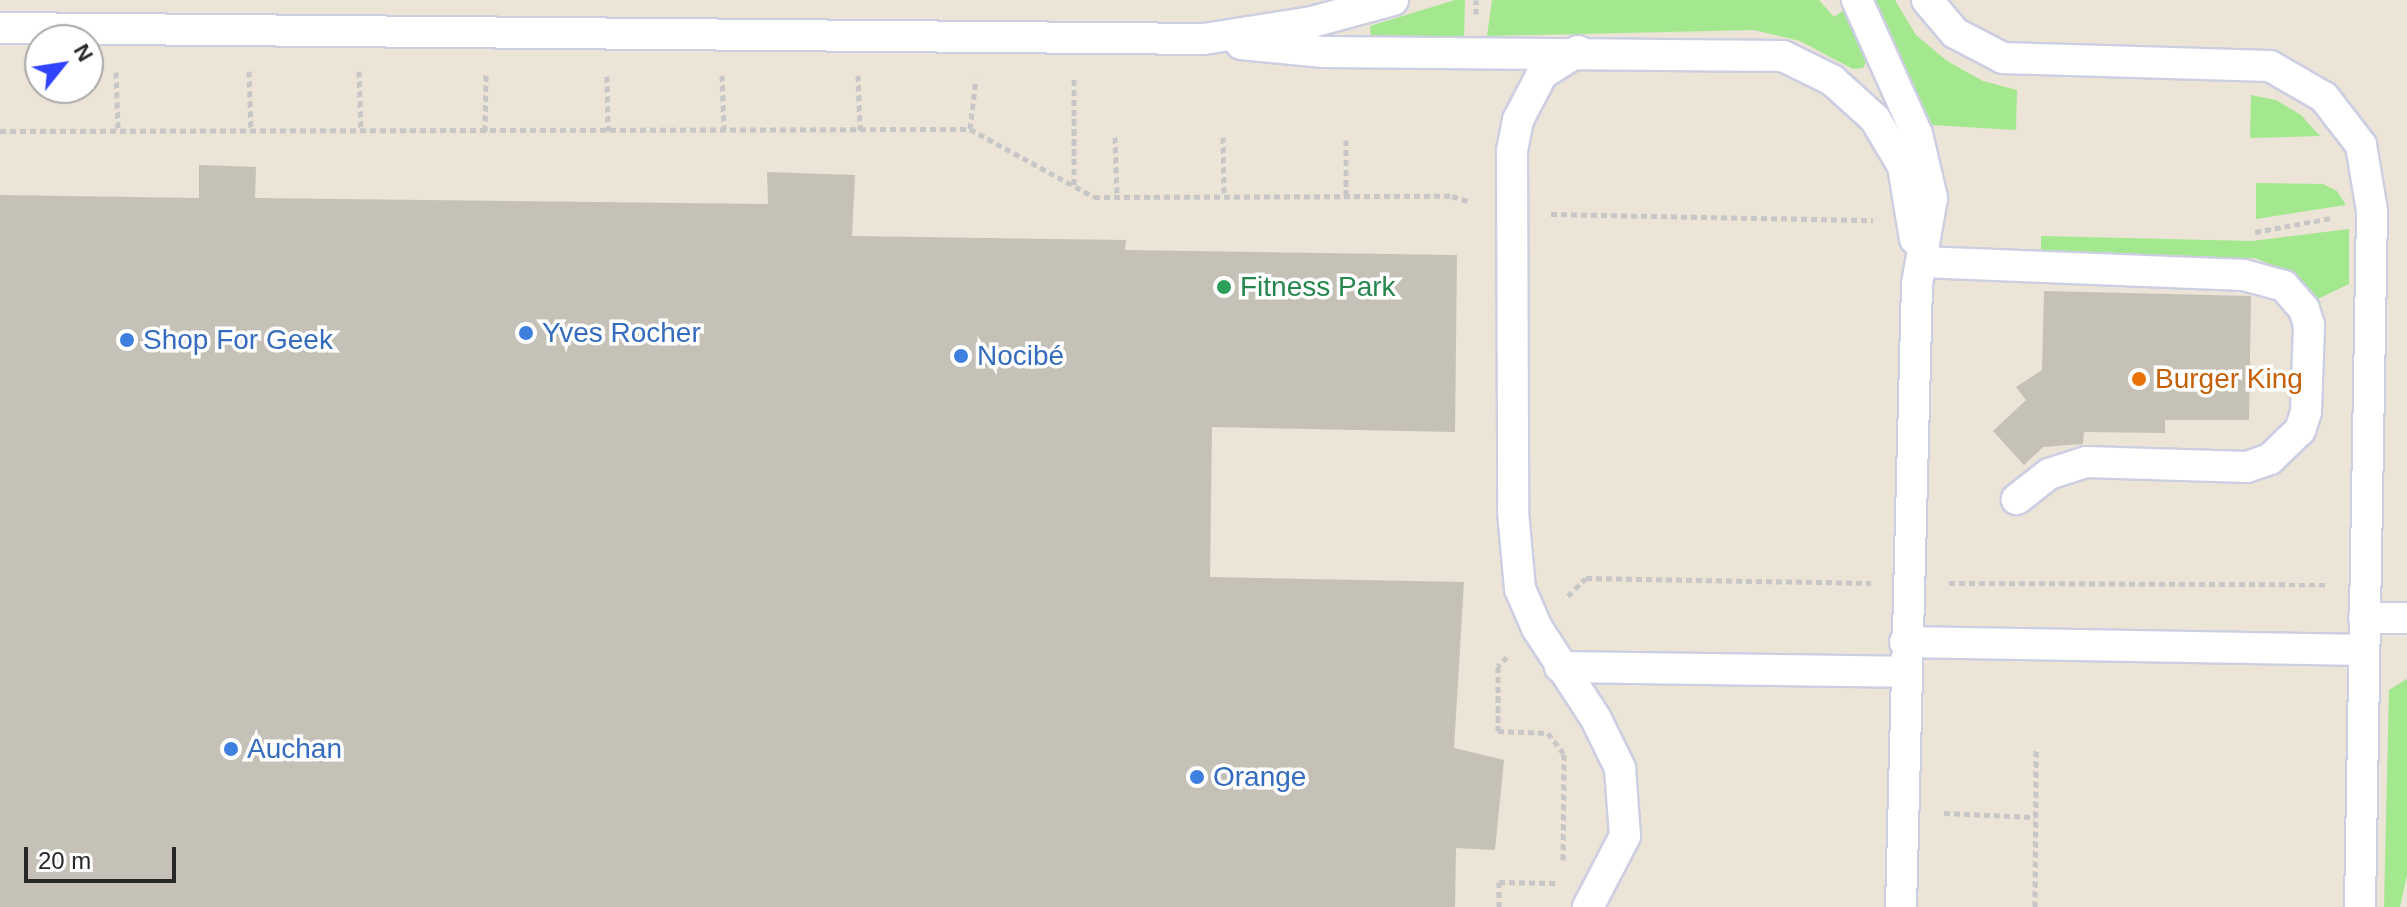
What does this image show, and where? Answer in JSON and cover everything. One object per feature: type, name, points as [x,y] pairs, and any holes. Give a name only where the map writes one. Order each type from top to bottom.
[{"type":"lane","points":[[1204,39],[1312,22],[1393,0]]},
{"type":"lane","points":[[1857,0],[1926,157],[1931,221],[1920,273]]},
{"type":"lane","points":[[1927,0],[1955,33],[2003,58],[2282,70],[2324,97],[2351,128],[2366,163],[2372,211],[2360,907]]},
{"type":"lane","points":[[0,28],[1204,39],[1324,52],[1755,54],[1783,56],[1806,66],[1858,99],[1875,119],[1903,166],[1915,221],[1920,273],[1904,672],[1901,907]]},
{"type":"lane","points":[[1578,51],[1542,74],[1523,107],[1512,151],[1509,214],[1514,556],[1520,589],[1560,667],[1611,746],[1625,790],[1625,836],[1588,907]]},
{"type":"lane","points":[[1920,273],[2244,275],[2284,286],[2304,309],[2309,325],[2306,412],[2300,430],[2270,459],[2247,467],[2086,462],[2049,474],[2017,499]]},
{"type":"lane","points":[[2364,618],[2407,618]]},
{"type":"lane","points":[[1905,642],[2364,650]]},
{"type":"lane","points":[[1560,667],[1904,672]]},
{"type":"path","points":[[1475,51],[1476,0]]},
{"type":"path","points":[[116,29],[118,130]]},
{"type":"path","points":[[248,30],[251,130]]},
{"type":"path","points":[[358,31],[361,130]]},
{"type":"path","points":[[485,131],[487,32]]},
{"type":"path","points":[[607,33],[608,131]]},
{"type":"path","points":[[720,34],[724,130]]},
{"type":"path","points":[[857,36],[860,130]]},
{"type":"path","points":[[970,129],[980,37]]},
{"type":"path","points":[[1074,38],[1074,186]]},
{"type":"path","points":[[0,131],[970,129],[1094,197],[1452,196],[1509,214],[1915,221]]},
{"type":"path","points":[[1115,137],[1117,197]]},
{"type":"path","points":[[1223,137],[1224,197]]},
{"type":"path","points":[[1346,140],[1346,196]]},
{"type":"path","points":[[1475,188],[1475,203]]},
{"type":"path","points":[[2240,231],[2372,211]]},
{"type":"path","points":[[2035,907],[2036,750]]},
{"type":"path","points":[[1903,811],[2035,817]]},
{"type":"green space","points":[[1455,0],[1465,0],[1464,39],[1371,36],[1370,26]]},
{"type":"green space","points":[[1492,0],[1819,0],[1834,17],[1844,10],[1867,60],[1863,68],[1853,69],[1800,41],[1754,30],[1487,36]]},
{"type":"green space","points":[[1873,0],[1895,0],[1916,35],[1947,61],[1983,81],[2017,90],[2016,130],[1932,125]]},
{"type":"green space","points":[[2251,95],[2276,100],[2301,115],[2320,136],[2250,138]]},
{"type":"green space","points":[[2256,183],[2323,184],[2337,191],[2346,205],[2256,219]]},
{"type":"green space","points":[[2349,229],[2349,284],[2314,301],[2281,268],[2254,258],[2041,256],[2041,236],[2252,241]]},
{"type":"green space","points":[[2407,679],[2407,875],[2400,907],[2384,907],[2389,690]]},
{"type":"building","points":[[199,165],[256,167],[255,198],[768,204],[767,172],[855,175],[852,236],[1126,240],[1125,250],[1457,255],[1455,432],[1212,427],[1210,577],[1464,582],[1454,748],[1504,760],[1495,850],[1456,848],[1455,907],[0,907],[0,195],[199,198]]},
{"type":"building","name":"Burger King","points":[[2044,291],[2251,296],[2249,420],[2165,420],[2165,433],[2084,432],[2083,444],[2043,447],[2024,465],[1993,431],[2026,400],[2016,387],[2042,370]]},
{"type":"place","name":"Fitness Park","points":[[1224,287]]},
{"type":"place","name":"Yves Rocher","points":[[526,333]]},
{"type":"place","name":"Shop For Geek","points":[[127,340]]},
{"type":"place","name":"Nocibé","points":[[961,356]]},
{"type":"place","name":"Burger King","points":[[2139,379]]},
{"type":"place","name":"Auchan","points":[[231,749]]},
{"type":"place","name":"Orange","points":[[1197,777]]}]
